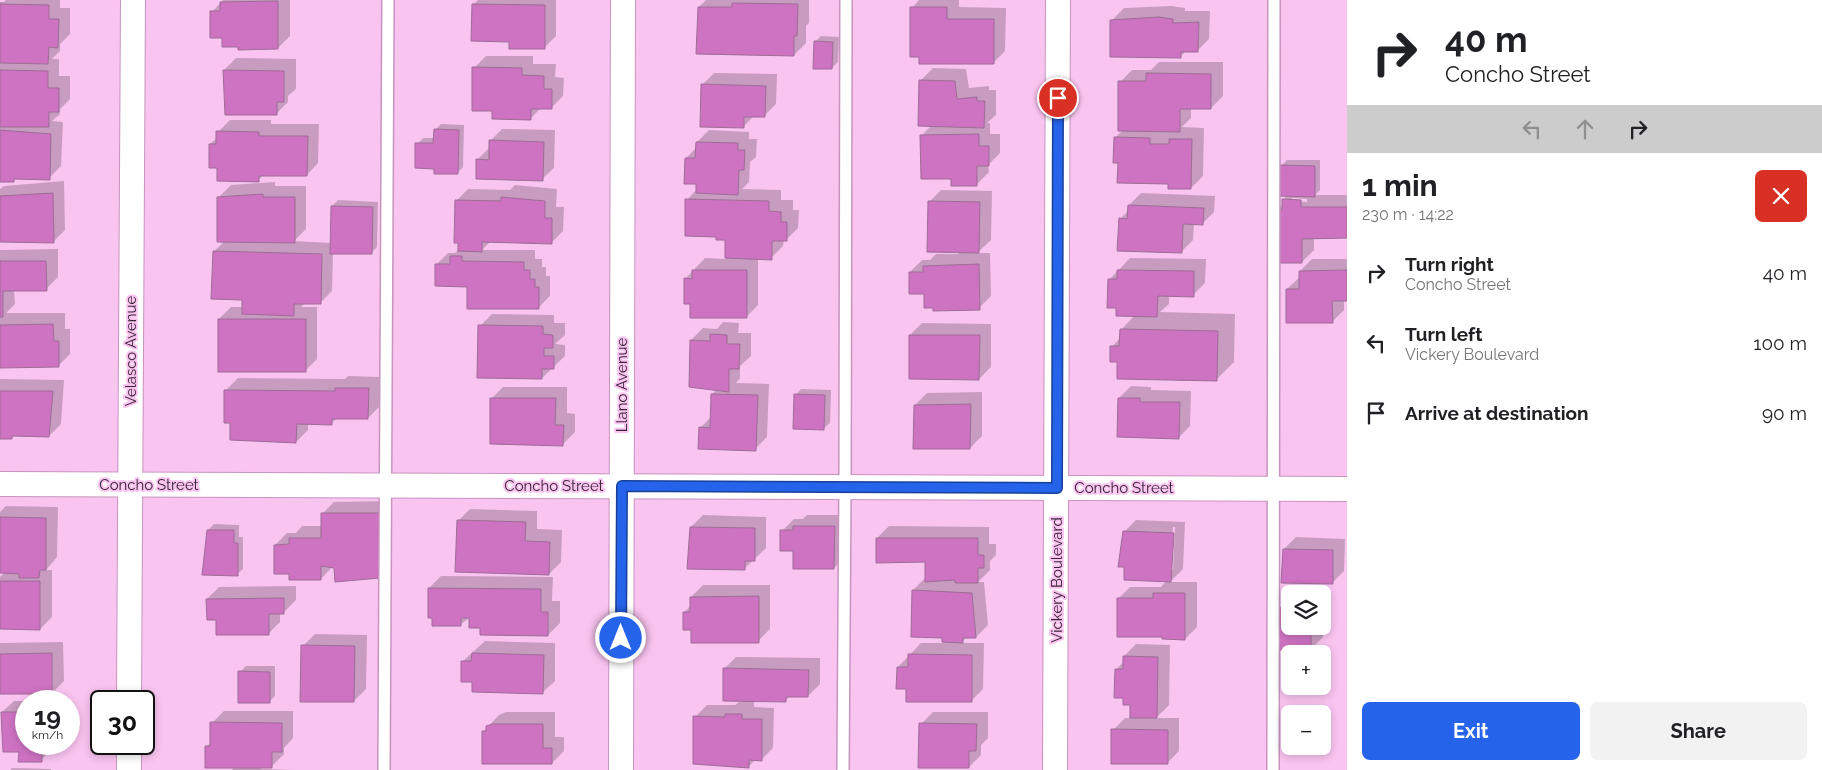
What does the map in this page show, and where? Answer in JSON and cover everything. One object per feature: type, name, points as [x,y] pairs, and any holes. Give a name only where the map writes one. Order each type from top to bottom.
[{"type":"street","name":"Velasco Avenue","points":[[129,690],[133,0]]},
{"type":"street","name":"Llano Avenue","points":[[621,770],[623,0]]},
{"type":"street","name":"Vickery Boulevard","points":[[1055,770],[1058,0]]},
{"type":"street","name":"Concho Street","points":[[0,484],[1057,488],[1274,487],[1347,489]]},
{"type":"street","points":[[128,770],[129,755]]},
{"type":"lane","points":[[384,770],[388,0]]},
{"type":"lane","points":[[843,770],[846,0]]},
{"type":"lane","points":[[1273,770],[1274,0]]},
{"type":"building","points":[[278,1],[278,49],[238,50],[238,47],[222,47],[222,38],[210,38],[210,11],[220,11],[220,2]]},
{"type":"building","points":[[732,3],[798,4],[797,36],[794,36],[794,56],[696,54],[698,7],[732,7]]},
{"type":"building","points":[[0,4],[49,5],[49,19],[59,19],[58,48],[49,47],[48,64],[0,63]]},
{"type":"building","points":[[472,4],[545,5],[545,49],[509,49],[509,42],[471,41]]},
{"type":"building","points":[[910,7],[947,7],[947,19],[994,19],[994,64],[919,64],[919,57],[910,57]]},
{"type":"building","points":[[1159,17],[1173,19],[1173,23],[1199,22],[1198,52],[1181,52],[1181,58],[1110,57],[1110,20]]},
{"type":"building","points":[[814,41],[833,42],[832,69],[813,69]]},
{"type":"building","points":[[472,67],[522,68],[522,75],[544,76],[544,89],[552,89],[552,109],[531,109],[531,120],[492,119],[492,111],[472,111]]},
{"type":"building","points":[[0,70],[48,71],[48,88],[59,88],[59,112],[49,112],[49,127],[0,127]]},
{"type":"building","points":[[223,70],[284,71],[284,102],[277,102],[277,115],[225,115]]},
{"type":"building","points":[[1146,73],[1211,74],[1211,109],[1180,109],[1180,132],[1118,131],[1118,81],[1146,81]]},
{"type":"building","points":[[919,80],[955,81],[957,99],[977,97],[977,101],[985,101],[984,128],[918,126]]},
{"type":"building","points":[[701,84],[766,86],[765,117],[744,117],[744,128],[700,127]]},
{"type":"building","points":[[434,129],[459,130],[458,174],[434,174],[434,169],[415,168],[415,143],[433,143]]},
{"type":"building","points":[[0,130],[51,134],[50,180],[14,179],[14,182],[0,182]]},
{"type":"building","points":[[216,131],[259,132],[259,136],[308,136],[307,176],[259,176],[259,182],[217,181],[217,168],[209,168],[209,144],[216,144]]},
{"type":"building","points":[[979,134],[979,146],[989,146],[989,166],[977,166],[977,186],[951,186],[951,179],[921,179],[920,135]]},
{"type":"building","points":[[1114,137],[1150,138],[1150,144],[1169,144],[1169,139],[1192,139],[1191,189],[1168,189],[1168,184],[1117,183],[1118,163],[1113,163]]},
{"type":"building","points":[[489,140],[544,142],[543,181],[476,179],[476,159],[489,160]]},
{"type":"building","points":[[696,142],[738,143],[738,150],[745,150],[744,170],[739,170],[738,195],[696,193],[696,184],[684,184],[685,158],[695,158]]},
{"type":"building","points":[[1280,165],[1315,166],[1315,197],[1279,196]]},
{"type":"building","points":[[53,193],[54,243],[0,242],[0,196]]},
{"type":"building","points":[[263,194],[263,197],[295,197],[295,243],[217,242],[217,197]]},
{"type":"building","points":[[501,197],[545,201],[545,218],[552,218],[552,244],[482,242],[482,252],[458,251],[458,243],[454,243],[455,200],[501,201]]},
{"type":"building","points":[[685,199],[769,201],[769,211],[781,212],[781,222],[787,222],[787,241],[772,241],[772,260],[725,258],[725,240],[716,240],[716,237],[685,236]]},
{"type":"building","points":[[1282,199],[1301,200],[1301,207],[1347,207],[1347,238],[1302,239],[1302,263],[1274,263],[1274,211],[1282,210]]},
{"type":"building","points":[[928,201],[980,202],[979,253],[927,252]]},
{"type":"building","points":[[1128,205],[1204,208],[1203,225],[1183,224],[1182,253],[1117,251],[1119,218],[1127,219]]},
{"type":"building","points":[[331,206],[373,207],[372,254],[330,254]]},
{"type":"building","points":[[213,251],[322,254],[321,304],[294,304],[294,316],[242,314],[242,300],[211,299]]},
{"type":"building","points":[[450,256],[462,256],[462,261],[524,262],[524,270],[530,270],[530,279],[535,279],[535,287],[539,287],[539,309],[467,309],[467,287],[435,286],[435,264],[450,264]]},
{"type":"building","points":[[0,261],[46,261],[47,291],[3,291],[3,317],[0,317]]},
{"type":"building","points":[[979,264],[980,310],[933,311],[933,308],[924,308],[924,294],[909,294],[909,272],[923,272],[923,266]]},
{"type":"building","points":[[692,270],[747,270],[747,318],[690,318],[690,304],[684,304],[684,278],[692,279]]},
{"type":"building","points":[[1117,270],[1194,271],[1194,297],[1158,296],[1157,317],[1116,316],[1116,308],[1107,308],[1108,279],[1117,279]]},
{"type":"building","points":[[1347,270],[1347,301],[1332,301],[1333,323],[1286,323],[1286,289],[1299,289],[1299,271]]},
{"type":"building","points":[[218,319],[306,319],[306,372],[218,372]]},
{"type":"building","points":[[53,324],[54,341],[59,341],[59,367],[0,368],[0,325]]},
{"type":"building","points":[[478,325],[543,326],[543,334],[553,335],[553,348],[544,348],[544,356],[554,356],[554,369],[542,369],[542,379],[477,378]]},
{"type":"building","points":[[1120,329],[1218,331],[1217,381],[1117,379],[1117,362],[1110,362],[1110,346],[1119,346]]},
{"type":"building","points":[[710,334],[727,335],[727,344],[740,344],[739,369],[729,369],[729,392],[689,387],[690,340],[710,341]]},
{"type":"building","points":[[909,335],[980,335],[979,380],[909,379]]},
{"type":"building","points":[[335,388],[369,388],[368,419],[332,419],[332,425],[297,424],[296,443],[230,440],[230,423],[224,423],[224,390],[335,391]]},
{"type":"building","points":[[0,391],[53,391],[49,437],[12,436],[12,439],[0,439]]},
{"type":"building","points":[[711,394],[758,395],[756,451],[698,449],[699,427],[710,428]]},
{"type":"building","points":[[794,394],[825,395],[824,430],[793,429]]},
{"type":"building","points":[[490,398],[556,398],[555,425],[564,425],[563,446],[490,444]]},
{"type":"building","points":[[1118,398],[1140,398],[1140,402],[1180,402],[1179,439],[1117,437]]},
{"type":"building","points":[[971,404],[970,449],[913,449],[914,405]]},
{"type":"building","points":[[321,513],[379,513],[380,578],[335,582],[334,568],[321,566],[321,580],[289,580],[289,574],[274,574],[274,545],[289,544],[289,538],[321,538]]},
{"type":"building","points":[[0,517],[46,518],[46,570],[40,570],[39,578],[19,578],[19,574],[0,573]]},
{"type":"building","points":[[457,520],[526,522],[525,541],[550,542],[549,575],[455,572]]},
{"type":"building","points":[[793,526],[835,526],[834,569],[793,569],[793,551],[780,551],[780,530],[793,530]]},
{"type":"building","points":[[690,527],[755,528],[755,561],[745,561],[745,570],[687,569]]},
{"type":"building","points":[[207,530],[234,530],[234,543],[238,543],[238,576],[202,575]]},
{"type":"building","points":[[1123,531],[1174,533],[1171,582],[1124,580],[1124,567],[1118,567]]},
{"type":"building","points":[[876,538],[978,538],[978,555],[984,555],[984,568],[978,568],[978,583],[955,583],[955,580],[925,582],[925,562],[876,563]]},
{"type":"building","points":[[1283,549],[1333,550],[1333,584],[1281,583]]},
{"type":"building","points":[[0,581],[40,581],[40,630],[0,629]]},
{"type":"building","points":[[428,588],[541,589],[541,612],[548,612],[548,636],[480,635],[480,628],[469,628],[469,618],[461,618],[461,626],[432,626],[432,618],[428,618]]},
{"type":"building","points":[[912,590],[972,593],[976,638],[963,638],[963,643],[942,642],[942,638],[911,637]]},
{"type":"building","points":[[1153,593],[1185,593],[1185,640],[1162,639],[1162,637],[1117,637],[1117,598],[1153,598]]},
{"type":"building","points":[[759,596],[759,643],[691,643],[691,630],[683,630],[683,612],[690,612],[690,597]]},
{"type":"building","points":[[284,598],[284,614],[269,614],[269,635],[216,635],[216,620],[207,620],[206,599]]},
{"type":"building","points":[[1278,608],[1281,608],[1281,635],[1311,635],[1311,645],[1281,645],[1281,650],[1278,650]]},
{"type":"building","points":[[301,645],[355,646],[354,702],[300,702]]},
{"type":"building","points":[[52,653],[52,690],[15,690],[15,694],[0,694],[0,654]]},
{"type":"building","points":[[472,653],[544,655],[543,694],[472,692],[472,682],[461,682],[461,661],[471,661]]},
{"type":"building","points":[[908,654],[972,655],[972,702],[906,702],[906,689],[896,689],[897,667],[908,667]]},
{"type":"building","points":[[1123,656],[1158,657],[1157,718],[1130,718],[1130,705],[1123,705],[1123,698],[1114,698],[1115,669],[1123,669]]},
{"type":"building","points":[[723,668],[809,670],[808,697],[786,697],[786,702],[723,701]]},
{"type":"building","points":[[238,671],[270,672],[270,703],[238,703]]},
{"type":"building","points":[[1,712],[15,712],[15,752],[3,752]]},
{"type":"building","points":[[725,714],[742,714],[742,719],[762,719],[762,761],[749,760],[749,768],[693,764],[693,716],[725,717]]},
{"type":"building","points":[[210,722],[282,723],[282,752],[272,752],[272,768],[205,768],[205,746],[210,746]]},
{"type":"building","points":[[919,723],[977,724],[976,751],[969,751],[969,768],[918,768]]},
{"type":"building","points":[[493,724],[543,724],[543,748],[552,748],[552,764],[482,764],[482,731],[486,731],[486,726]]},
{"type":"building","points":[[1111,729],[1168,730],[1168,764],[1111,764]]},
{"type":"building","points":[[19,755],[42,755],[42,762],[18,762]]},
{"type":"route","points":[[621,638],[622,486],[1057,488],[1058,98]]}]
